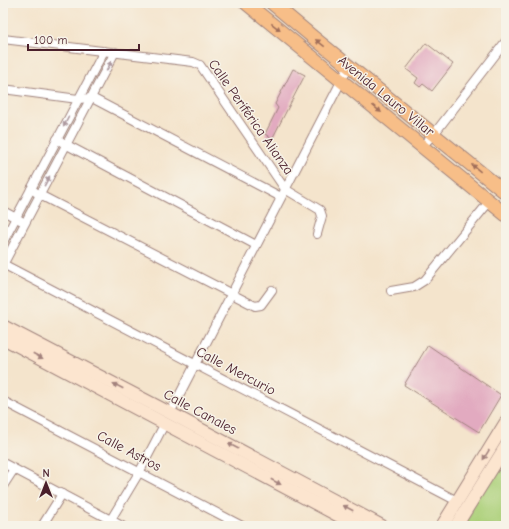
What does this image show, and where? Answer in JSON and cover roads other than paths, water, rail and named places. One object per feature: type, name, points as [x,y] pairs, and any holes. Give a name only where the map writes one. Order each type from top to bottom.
[{"type":"main road","name":"Avenida Lauro Villar","points":[[246,3],[506,215]]},
{"type":"main road","name":"Avenida Lauro Villar","points":[[272,3],[506,193]]},
{"type":"main road","name":"Calle Canales","points":[[3,326],[358,526]]},
{"type":"main road","name":"Calle Canales","points":[[3,338],[168,418],[382,526]]},
{"type":"main road","points":[[442,526],[506,422]]},
{"type":"main road","points":[[456,526],[506,446]]},
{"type":"street","name":"Calle Periférica Alianza","points":[[3,39],[193,62],[200,65],[286,189]]},
{"type":"street","points":[[422,146],[434,134],[505,46]]},
{"type":"street","points":[[3,242],[104,51]]},
{"type":"street","points":[[3,264],[24,222],[40,195],[116,52]]},
{"type":"street","points":[[109,523],[140,472],[349,66]]},
{"type":"street","points":[[3,89],[78,99],[92,98],[281,197]]},
{"type":"street","points":[[57,139],[256,245]]},
{"type":"street","points":[[31,189],[255,306],[261,305],[272,290]]},
{"type":"street","points":[[286,189],[320,210],[322,216],[317,234]]},
{"type":"street","points":[[391,290],[414,287],[425,280],[489,202]]},
{"type":"street","points":[[3,211],[24,222]]},
{"type":"street","name":"Calle Mercurio","points":[[3,264],[457,501]]},
{"type":"street","name":"Calle Astros","points":[[3,401],[242,526]]},
{"type":"street","points":[[3,462],[62,494],[109,523],[122,526]]},
{"type":"street","points":[[3,486],[14,468]]},
{"type":"street","points":[[42,526],[62,494]]}]
